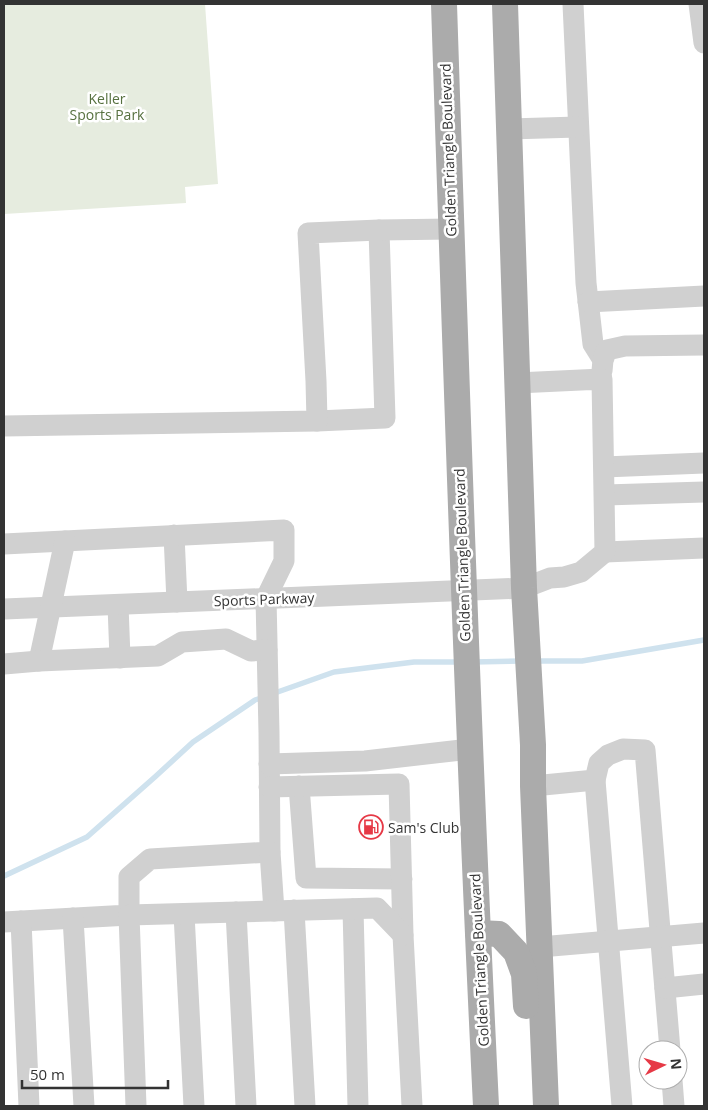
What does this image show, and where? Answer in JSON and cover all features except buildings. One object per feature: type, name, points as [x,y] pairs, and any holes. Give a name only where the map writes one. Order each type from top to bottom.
[{"type":"main road","name":"Golden Triangle Boulevard","points":[[444,4],[463,590],[486,1106]]},
{"type":"main road","points":[[505,4],[525,618],[532,745],[546,1106]]},
{"type":"main road","points":[[478,933],[499,934],[516,952],[524,974],[530,1106]]},
{"type":"street","points":[[573,4],[586,283],[594,344],[602,370]]},
{"type":"street","points":[[699,4],[704,43]]},
{"type":"street","points":[[509,129],[578,127]]},
{"type":"street","points":[[317,421],[308,233],[451,229]]},
{"type":"street","points":[[4,426],[317,421],[385,418],[379,230]]},
{"type":"street","points":[[588,302],[704,296]]},
{"type":"street","points":[[704,345],[625,346],[607,350],[602,370],[606,552],[704,548]]},
{"type":"street","points":[[518,383],[602,370]]},
{"type":"street","points":[[604,467],[704,463]]},
{"type":"street","points":[[605,495],[704,492]]},
{"type":"street","points":[[4,544],[284,530],[284,561],[266,598],[270,733],[270,852],[272,879],[284,911],[305,1106]]},
{"type":"street","points":[[174,535],[177,602]]},
{"type":"street","points":[[38,661],[66,542]]},
{"type":"street","name":"Sports Parkway","points":[[4,609],[524,588],[550,578],[582,572],[606,552]]},
{"type":"street","points":[[118,605],[120,658]]},
{"type":"street","points":[[4,664],[158,656],[182,642],[226,639],[251,651],[267,650]]},
{"type":"street","points":[[622,1106],[595,780],[599,763],[608,755],[623,748],[646,750],[669,1040]]},
{"type":"street","points":[[269,764],[365,761],[470,749]]},
{"type":"street","points":[[533,786],[595,780]]},
{"type":"street","points":[[269,787],[399,784],[403,936],[412,1106]]},
{"type":"street","points":[[299,786],[306,878]]},
{"type":"street","points":[[136,1106],[129,877],[150,859],[270,852]]},
{"type":"street","points":[[272,879],[402,879]]},
{"type":"street","points":[[29,1106],[12,922],[129,915],[377,908],[403,936]]},
{"type":"street","points":[[353,909],[358,1106]]},
{"type":"street","points":[[236,912],[246,1106]]},
{"type":"street","points":[[184,914],[194,1106]]},
{"type":"street","points":[[73,918],[84,1106]]},
{"type":"street","points":[[540,947],[704,933]]},
{"type":"street","points":[[665,988],[704,984]]},
{"type":"street","points":[[673,1090],[674,1106]]},
{"type":"green space","name":"Keller Sports Park","points":[[4,4],[205,4],[218,184],[185,187],[186,203],[4,214]]},
{"type":"waterway","points":[[536,661],[582,661],[704,640]]},
{"type":"waterway","points":[[473,662],[521,661]]},
{"type":"waterway","points":[[272,694],[334,672],[414,662],[461,662]]},
{"type":"waterway","points":[[4,876],[87,837],[193,742],[255,700],[264,697]]},
{"type":"place","name":"Sam's Club","points":[[371,827]]}]
